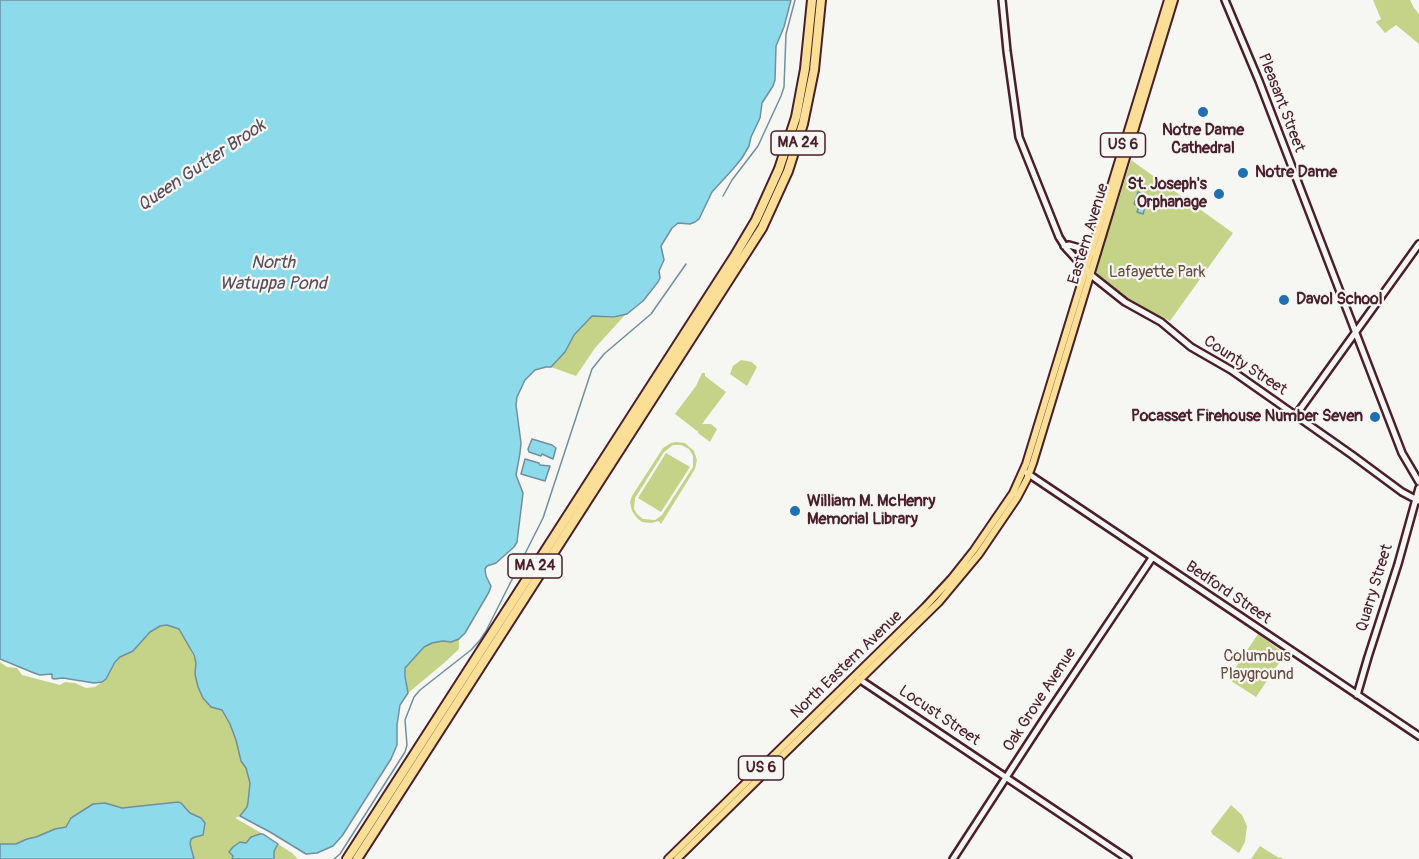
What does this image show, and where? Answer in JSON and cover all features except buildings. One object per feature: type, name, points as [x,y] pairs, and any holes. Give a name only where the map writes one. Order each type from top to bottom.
[{"type":"highway","name":"MA 24","points":[[357,859],[729,273],[762,209],[789,140],[803,81],[812,0]]},
{"type":"highway","name":"MA 24","points":[[347,859],[729,273],[768,217],[796,148],[806,112],[813,76],[821,0]]},
{"type":"main road","name":"Eastern Avenue","points":[[1026,473],[1168,0]]},
{"type":"main road","name":"Eastern Avenue","points":[[1094,252],[1174,0]]},
{"type":"main road","name":"North Eastern Avenue","points":[[677,859],[857,678],[957,572],[1026,473]]},
{"type":"main road","name":"North Eastern Avenue","points":[[668,859],[857,678]]},
{"type":"street","name":"County Street","points":[[1002,0],[1019,137],[1064,246],[1088,272],[1125,302],[1161,322],[1193,348],[1229,368],[1402,492],[1417,500]]},
{"type":"street","name":"Pleasant Street","points":[[1225,0],[1259,81],[1402,453],[1419,482]]},
{"type":"street","points":[[1296,415],[1419,244]]},
{"type":"street","points":[[1064,246],[1069,245],[1094,252]]},
{"type":"street","name":"Bedford Street","points":[[1026,473],[1419,736]]},
{"type":"street","name":"Quarry Street","points":[[1357,695],[1419,488]]},
{"type":"street","name":"Oak Grove Avenue","points":[[953,859],[1152,558]]},
{"type":"street","name":"Locust Street","points":[[857,678],[1128,859]]},
{"type":"green space","points":[[1373,0],[1410,0],[1419,14],[1419,44],[1396,25],[1385,33],[1376,22],[1381,19]]},
{"type":"green space","name":"Lafayette Park","points":[[1131,160],[1233,233],[1170,321],[1129,301],[1100,278],[1096,271],[1113,211],[1115,211]]},
{"type":"green space","points":[[625,315],[595,348],[576,376],[551,367],[565,352],[574,335],[592,316],[614,318]]},
{"type":"green space","points":[[741,360],[752,362],[757,367],[747,386],[730,374],[733,366]]},
{"type":"green space","points":[[702,373],[705,373],[705,376],[726,392],[702,424],[711,424],[717,429],[710,442],[698,433],[698,430],[675,414],[696,386]]},
{"type":"green space","points":[[671,443],[685,443],[694,451],[697,460],[695,469],[661,524],[659,521],[642,522],[632,511],[630,502],[632,496],[663,448]],"holes":[[[673,445],[681,445],[689,449],[693,456],[693,467],[662,515],[655,520],[643,519],[634,509],[635,498],[664,452]]]},
{"type":"green space","points":[[666,453],[690,467],[661,512],[638,498]]},
{"type":"green space","points":[[167,625],[179,629],[188,643],[196,663],[195,674],[203,698],[211,707],[222,710],[230,724],[241,761],[246,768],[250,783],[247,807],[240,816],[235,818],[263,834],[251,837],[246,843],[240,842],[233,847],[232,859],[194,859],[190,844],[191,839],[199,837],[201,818],[190,813],[185,807],[177,802],[122,808],[105,803],[93,804],[66,827],[16,844],[0,844],[0,662],[7,667],[17,668],[22,675],[60,685],[65,682],[86,688],[95,687],[106,679],[120,657],[133,651],[150,632]]},
{"type":"green space","name":"Columbus Playground","points":[[1258,634],[1285,654],[1256,697],[1228,679]]},
{"type":"green space","points":[[459,639],[459,649],[408,693],[405,668],[424,647],[432,643]]},
{"type":"green space","points":[[1231,805],[1242,815],[1247,826],[1245,842],[1239,853],[1211,831]]},
{"type":"green space","points":[[278,844],[298,859],[274,859],[274,851]]},
{"type":"green space","points":[[1260,846],[1279,858],[1283,859],[1251,859]]},
{"type":"water","name":"North Watuppa Pond","points":[[0,0],[791,0],[776,46],[775,80],[762,103],[760,118],[749,146],[742,158],[712,192],[699,219],[690,224],[678,223],[672,228],[661,246],[664,260],[659,271],[658,282],[643,301],[627,314],[614,317],[592,316],[574,335],[565,352],[551,367],[535,370],[525,380],[516,405],[521,443],[516,475],[523,493],[517,542],[496,563],[485,569],[491,586],[465,633],[459,639],[451,642],[432,643],[424,647],[405,668],[408,693],[400,705],[397,745],[391,759],[342,836],[333,846],[317,853],[306,854],[240,816],[248,802],[250,783],[246,768],[241,761],[230,724],[222,710],[211,707],[203,698],[195,674],[194,655],[179,629],[167,625],[150,632],[133,651],[115,662],[102,682],[54,679],[52,674],[40,675],[0,659]]},
{"type":"water","points":[[1138,192],[1143,194],[1142,199],[1147,201],[1143,214],[1137,212],[1139,206],[1134,204]]},
{"type":"water","points":[[532,439],[556,448],[553,459],[529,452]]},
{"type":"water","points":[[525,459],[550,466],[545,481],[521,474]]},
{"type":"water","points":[[178,802],[205,823],[203,835],[191,839],[194,859],[0,859],[0,844],[16,844],[66,827],[71,818],[93,804],[105,803],[122,808]]},
{"type":"water","points":[[260,834],[278,844],[274,851],[274,859],[232,859],[233,856],[229,852],[233,847],[240,842],[246,843],[251,837]]},
{"type":"waterway","points":[[723,196],[732,180],[758,146],[781,96],[784,87],[786,34],[795,0]]},
{"type":"waterway","points":[[334,859],[340,854],[405,752],[407,745],[405,720],[414,697],[471,650],[486,631],[543,518],[592,369],[604,354],[651,314],[686,264]]},
{"type":"place","name":"Notre Dame Cathedral","points":[[1203,112]]},
{"type":"place","name":"Notre Dame","points":[[1243,173]]},
{"type":"place","name":"St. Joseph's Orphanage","points":[[1219,194]]},
{"type":"place","name":"Davol School","points":[[1284,300]]},
{"type":"place","name":"Pocasset Firehouse Number Seven","points":[[1375,417]]},
{"type":"place","name":"William M. McHenry Memorial Library","points":[[795,511]]},
{"type":"water label","name":"Queen Gutter Brook","points":[[202,166]]}]
